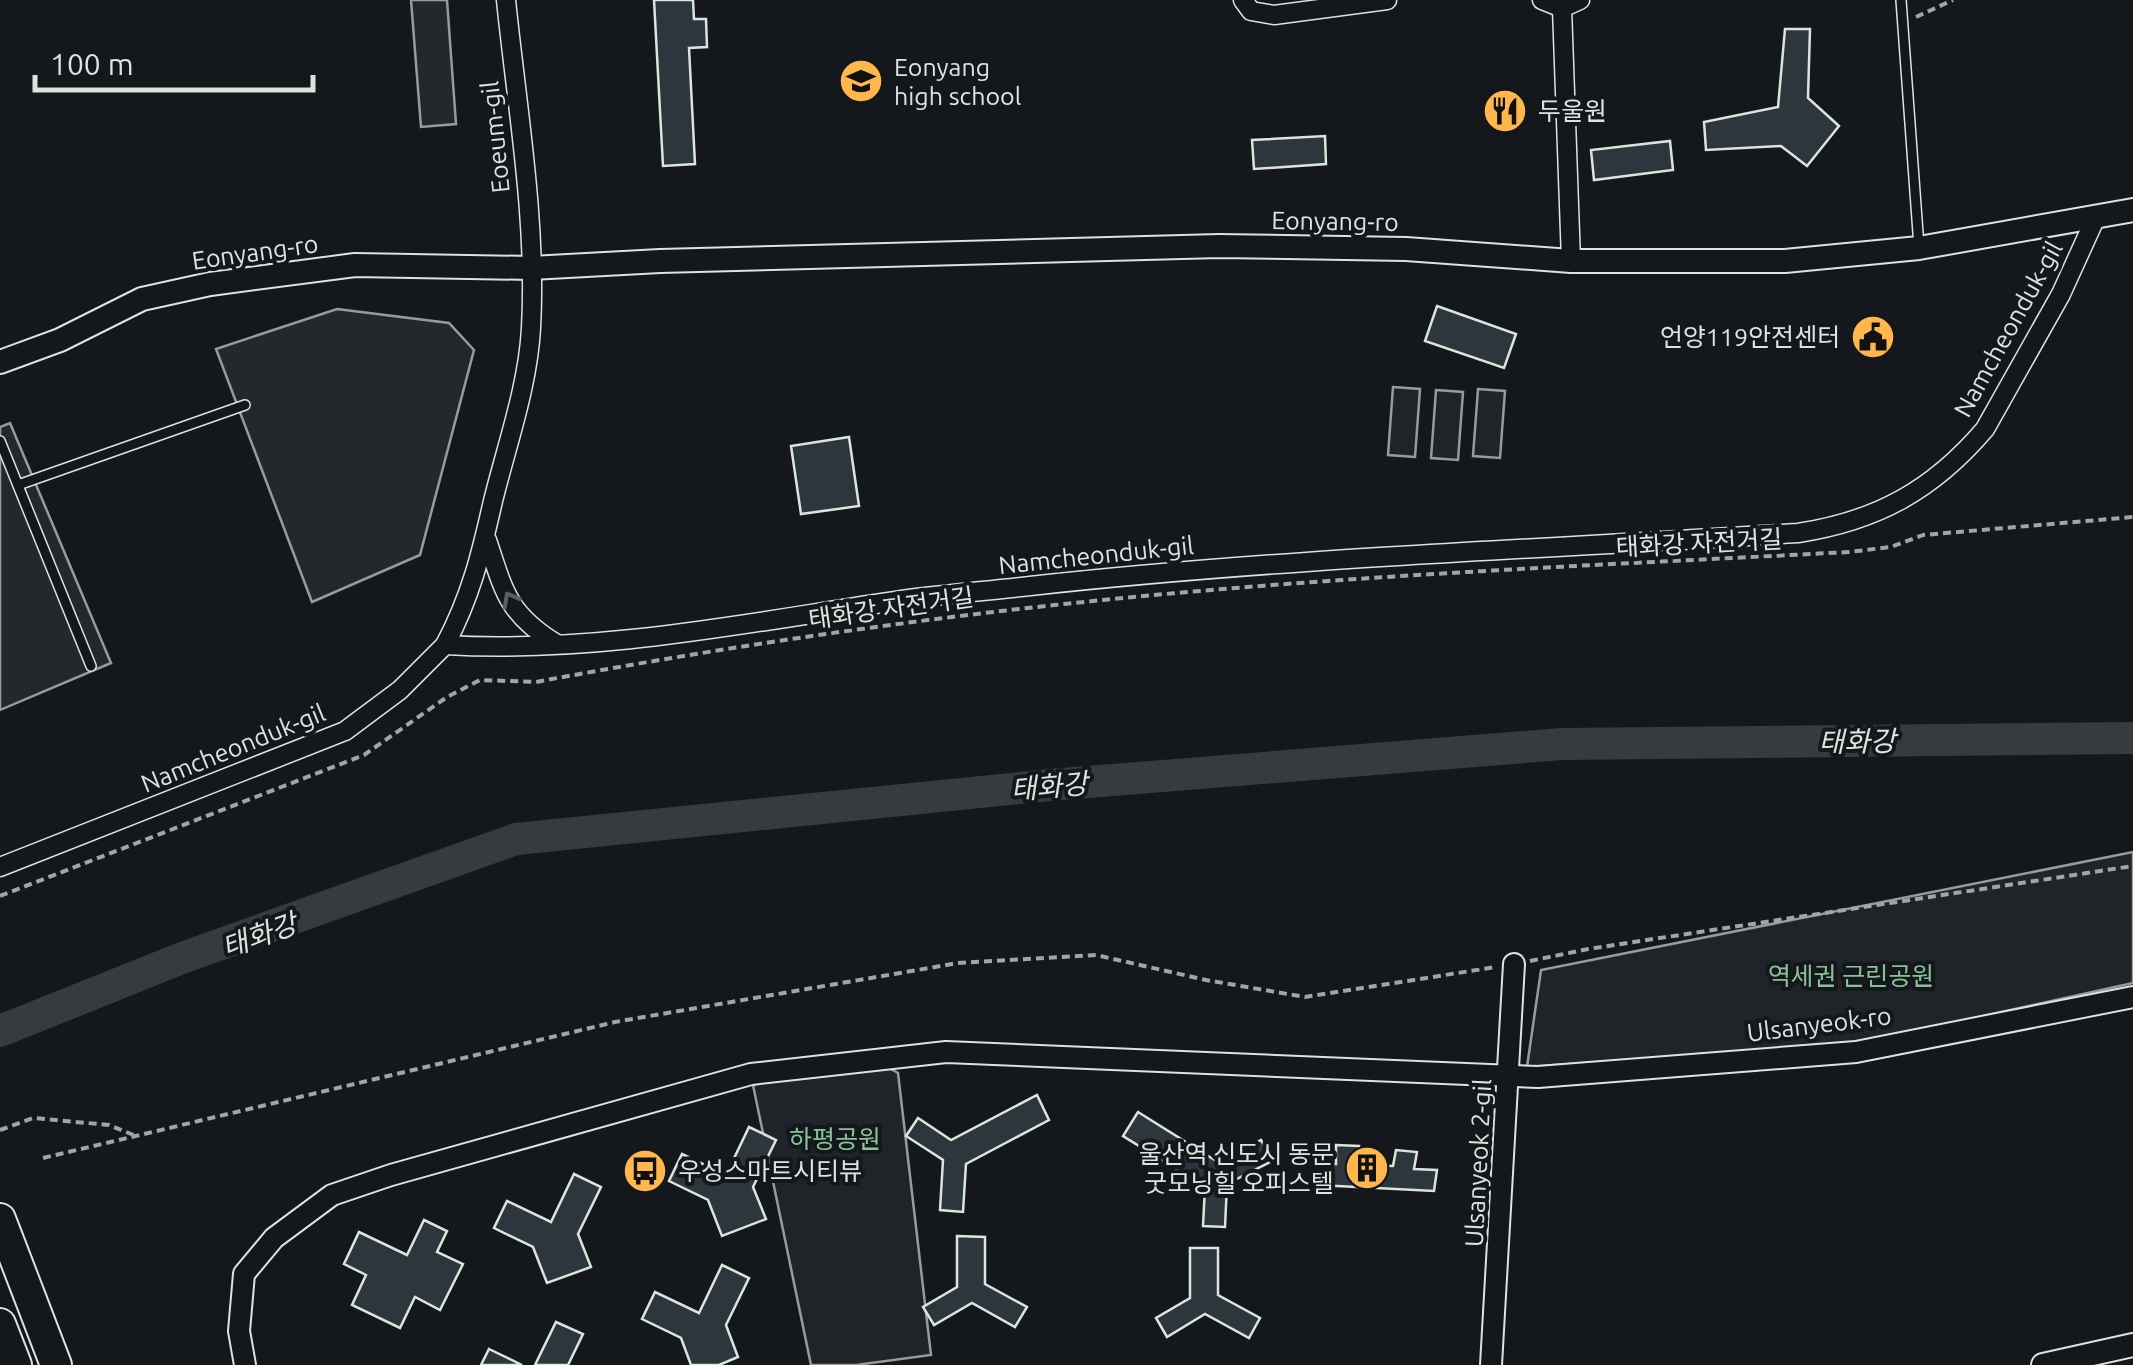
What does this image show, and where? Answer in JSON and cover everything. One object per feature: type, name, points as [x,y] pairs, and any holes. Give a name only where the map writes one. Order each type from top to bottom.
[{"type":"highway","points":[[0,1218],[56,1365]]},
{"type":"main road","name":"Eonyang-ro","points":[[0,362],[60,340],[142,299],[210,284],[356,265],[531,268],[660,260],[1219,246],[1406,249],[1571,261],[1785,260],[1919,248],[2133,210]]},
{"type":"main road","points":[[2044,1365],[2133,1345]]},
{"type":"street","name":"Eoeum-gil","points":[[506,0],[531,268]]},
{"type":"street","points":[[1243,0],[1251,11],[1274,14],[1387,0]]},
{"type":"street","points":[[1542,0],[1562,8],[1580,0]]},
{"type":"street","points":[[1562,8],[1571,261]]},
{"type":"street","name":"Namcheonduk-gil","points":[[0,867],[345,731],[400,690],[444,644],[484,647],[620,642],[724,630],[904,600],[1208,568],[1798,533],[1840,527],[1896,504],[1922,488],[1985,429],[2061,294],[2096,217]]},
{"type":"street","points":[[444,644],[465,608],[487,540],[531,332],[531,268]]},
{"type":"street","points":[[487,540],[507,599],[534,629],[556,644]]},
{"type":"street","name":"Ulsanyeok 2-gil","points":[[1491,1365],[1514,964]]},
{"type":"street","name":"Ulsanyeok-ro","points":[[246,1365],[239,1331],[244,1274],[274,1238],[332,1196],[410,1170],[751,1074],[946,1052],[1538,1078],[1856,1052],[2133,997]]},
{"type":"lane","points":[[1901,0],[1919,248]]},
{"type":"lane","points":[[18,485],[245,405]]},
{"type":"lane","points":[[0,441],[91,666]]},
{"type":"path","points":[[1903,23],[1953,0]]},
{"type":"path","name":"태화강 자전거길","points":[[0,896],[364,755],[447,697],[480,680],[536,682],[926,619],[1105,600],[1316,583],[1848,552],[1891,548],[1924,535],[1955,531],[2133,517]]},
{"type":"path","points":[[43,1158],[615,1022],[958,963],[1096,955],[1304,997],[1588,949],[2133,866]]},
{"type":"path","points":[[0,1130],[34,1118],[109,1125],[136,1136]]},
{"type":"green space","points":[[1393,387],[1420,389],[1415,457],[1388,455]]},
{"type":"green space","points":[[1478,389],[1505,391],[1500,458],[1473,456]]},
{"type":"green space","points":[[1436,390],[1463,392],[1458,460],[1431,458]]},
{"type":"green space","name":"역세권 근린공원","points":[[2133,852],[2133,983],[1856,1044],[1527,1067],[1541,970]]},
{"type":"green space","name":"하평공원","points":[[875,1060],[898,1073],[931,1355],[856,1365],[811,1365],[753,1085],[809,1067]]},
{"type":"shaded area","points":[[411,0],[447,0],[456,124],[421,127]]},
{"type":"shaded area","points":[[337,309],[449,323],[474,350],[420,555],[312,602],[216,349]]},
{"type":"shaded area","points":[[10,423],[111,663],[0,710],[0,427]]},
{"type":"building","points":[[654,0],[693,0],[694,19],[706,19],[707,47],[689,48],[695,164],[663,166]]},
{"type":"building","points":[[1785,29],[1810,29],[1808,98],[1839,126],[1807,166],[1781,146],[1706,150],[1704,122],[1778,107]]},
{"type":"building","points":[[1325,136],[1326,164],[1254,169],[1252,140]]},
{"type":"building","points":[[1670,141],[1673,170],[1594,180],[1591,150]]},
{"type":"building","points":[[1437,306],[1516,334],[1504,368],[1425,341]]},
{"type":"building","points":[[849,437],[859,506],[801,514],[791,446]]},
{"type":"building","points":[[1037,1095],[1049,1120],[966,1164],[963,1212],[940,1210],[943,1160],[906,1136],[918,1118],[951,1140]]},
{"type":"building","points":[[1138,1112],[1218,1162],[1261,1140],[1272,1161],[1227,1184],[1225,1227],[1203,1226],[1205,1187],[1123,1136]]},
{"type":"building","points":[[749,1127],[776,1140],[753,1187],[766,1219],[722,1236],[708,1200],[669,1181],[682,1154],[726,1175]]},
{"type":"building","name":"울산역 신도시 동문 굿모닝힐 오피스텔","points":[[1336,1145],[1359,1146],[1358,1165],[1393,1166],[1396,1150],[1417,1152],[1414,1169],[1437,1170],[1434,1191],[1318,1185],[1321,1164],[1336,1164]]},
{"type":"building","points":[[574,1174],[601,1187],[578,1234],[591,1267],[547,1283],[533,1247],[494,1228],[507,1201],[551,1222]]},
{"type":"building","points":[[424,1220],[447,1231],[437,1252],[463,1264],[440,1310],[415,1297],[400,1328],[352,1305],[366,1275],[344,1264],[359,1232],[407,1255]]},
{"type":"building","points":[[957,1236],[985,1237],[985,1284],[1027,1307],[1015,1327],[972,1303],[934,1325],[923,1307],[957,1287]]},
{"type":"building","points":[[1190,1248],[1218,1248],[1218,1295],[1260,1318],[1249,1338],[1205,1314],[1167,1337],[1156,1318],[1190,1298]]},
{"type":"building","points":[[722,1265],[749,1278],[726,1325],[738,1357],[719,1365],[691,1365],[681,1338],[642,1319],[655,1292],[699,1313]]},
{"type":"building","points":[[556,1322],[583,1334],[568,1365],[535,1365]]},
{"type":"building","points":[[489,1349],[522,1365],[481,1365]]},
{"type":"waterway","name":"태화강","points":[[0,1031],[182,958],[516,839],[1050,785],[1562,744],[2133,738]]},
{"type":"place","name":"Eonyang high school","points":[[861,81]]},
{"type":"place","name":"두울원","points":[[1505,111]]},
{"type":"place","name":"언양119안전센터","points":[[1873,337]]},
{"type":"place","name":"울산역 신도시 동문 굿모닝힐 오피스텔","points":[[1367,1168]]},
{"type":"place","name":"우성스마트시티뷰","points":[[645,1171]]}]
